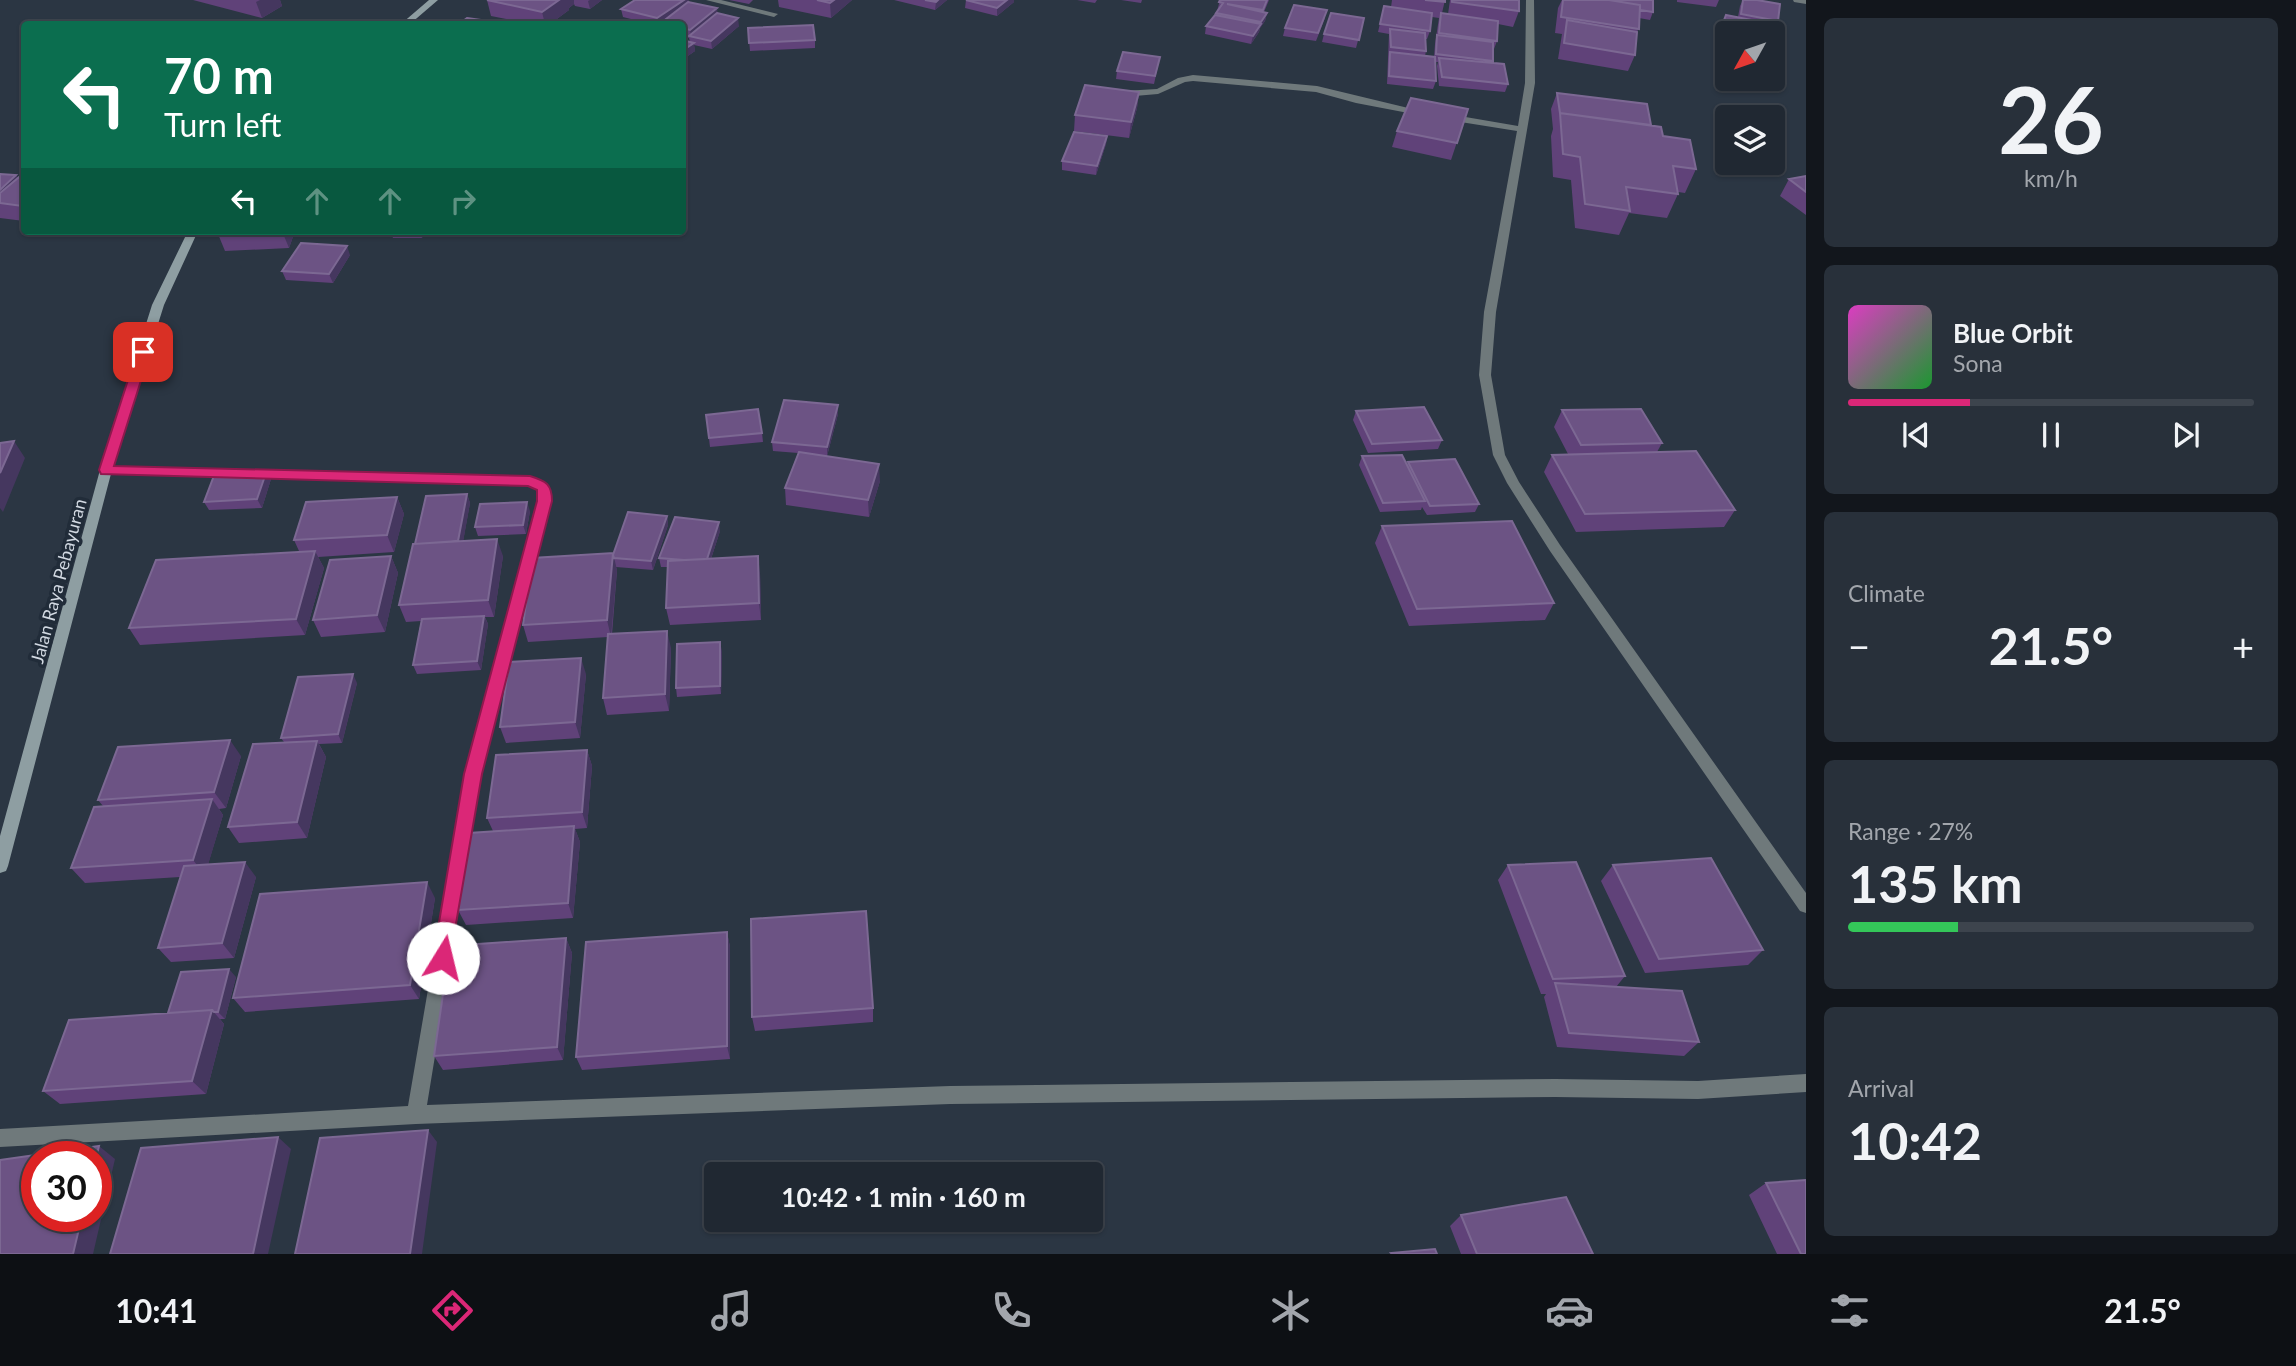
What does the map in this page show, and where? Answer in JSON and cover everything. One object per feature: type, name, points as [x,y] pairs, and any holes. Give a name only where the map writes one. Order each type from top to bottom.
[{"type":"main road","points":[[408,21],[433,0]]},
{"type":"main road","name":"Jalan Raya Pebayuran","points":[[0,866],[106,470],[158,305],[191,235]]},
{"type":"street","points":[[710,0],[774,14]]},
{"type":"street","points":[[1530,0],[1530,83],[1490,312],[1485,375],[1499,455],[1513,483],[1555,548],[1806,906]]},
{"type":"street","points":[[1797,0],[1806,2]]},
{"type":"street","points":[[1112,95],[1160,90],[1168,88],[1175,81],[1193,78],[1317,89],[1386,107],[1522,129]]},
{"type":"street","points":[[106,470],[530,481],[544,487],[545,501],[473,774],[416,1115]]},
{"type":"street","points":[[0,1138],[416,1115],[950,1095],[1555,1087],[1698,1090],[1806,1083]]},
{"type":"building","points":[[487,0],[559,0],[542,12]]},
{"type":"building","points":[[635,0],[684,0],[657,18],[621,9]]},
{"type":"building","points":[[966,0],[1007,0],[997,8]]},
{"type":"building","points":[[1267,0],[1263,10],[1227,4],[1267,13],[1261,22],[1216,13],[1223,3],[1219,2]]},
{"type":"building","points":[[1519,0],[1519,11],[1452,2]]},
{"type":"building","points":[[1563,0],[1609,0],[1640,5],[1639,29],[1561,17]]},
{"type":"building","points":[[1609,0],[1653,0],[1653,12],[1640,10],[1640,5]]},
{"type":"building","points":[[1743,0],[1780,4],[1778,21],[1741,14]]},
{"type":"building","points":[[688,2],[717,8],[690,30],[686,29],[686,21],[664,21]]},
{"type":"building","points":[[1294,5],[1327,10],[1318,33],[1285,28]]},
{"type":"building","points":[[1384,6],[1432,13],[1430,31],[1380,24]]},
{"type":"building","points":[[717,13],[738,18],[711,41],[689,36]]},
{"type":"building","points":[[1331,13],[1364,18],[1359,40],[1324,34]]},
{"type":"building","points":[[1441,13],[1498,21],[1497,41],[1439,33]]},
{"type":"building","points":[[1215,15],[1261,24],[1253,36],[1206,26]]},
{"type":"building","points":[[1726,15],[1757,21],[1724,21]]},
{"type":"building","points":[[467,18],[488,21],[463,21]]},
{"type":"building","points":[[1567,20],[1637,32],[1635,55],[1564,43]]},
{"type":"building","points":[[813,25],[815,40],[749,43],[748,28]]},
{"type":"building","points":[[1390,29],[1425,33],[1426,51],[1391,47]]},
{"type":"building","points":[[1437,35],[1493,42],[1493,61],[1436,54]]},
{"type":"building","points":[[1123,52],[1160,57],[1155,76],[1117,71]]},
{"type":"building","points":[[1390,52],[1435,57],[1436,81],[1389,76]]},
{"type":"building","points":[[1439,58],[1504,64],[1508,84],[1442,77]]},
{"type":"building","points":[[1085,85],[1139,92],[1131,122],[1075,115]]},
{"type":"building","points":[[1557,93],[1647,104],[1651,125],[1560,113]]},
{"type":"building","points":[[1411,98],[1468,109],[1457,143],[1397,131]]},
{"type":"building","points":[[1560,113],[1661,127],[1663,136],[1690,140],[1696,169],[1673,166],[1678,194],[1626,187],[1630,211],[1585,204],[1580,157],[1563,154]]},
{"type":"building","points":[[1074,132],[1107,136],[1097,166],[1062,161]]},
{"type":"building","points":[[0,174],[16,175],[0,190]]},
{"type":"building","points":[[21,176],[21,206],[0,203],[0,193]]},
{"type":"building","points":[[1806,176],[1806,192],[1789,179]]},
{"type":"building","points":[[301,243],[347,246],[329,274],[282,271]]},
{"type":"building","points":[[784,400],[838,405],[827,447],[772,442]]},
{"type":"building","points":[[1424,407],[1442,440],[1372,444],[1356,411]]},
{"type":"building","points":[[758,409],[762,433],[709,438],[706,415]]},
{"type":"building","points":[[1641,409],[1662,443],[1581,445],[1562,410]]},
{"type":"building","points":[[14,441],[0,473],[0,443]]},
{"type":"building","points":[[1696,451],[1735,510],[1585,514],[1552,455]]},
{"type":"building","points":[[799,452],[879,464],[868,500],[785,488]]},
{"type":"building","points":[[1402,455],[1425,501],[1383,503],[1362,456]]},
{"type":"building","points":[[1455,459],[1479,504],[1430,506],[1408,462]]},
{"type":"building","points":[[267,470],[257,499],[204,502],[215,473]]},
{"type":"building","points":[[467,494],[458,541],[415,544],[426,496]]},
{"type":"building","points":[[397,497],[387,535],[294,540],[306,502]]},
{"type":"building","points":[[527,502],[523,525],[475,527],[480,504]]},
{"type":"building","points":[[628,512],[667,516],[651,561],[614,558]]},
{"type":"building","points":[[675,517],[719,522],[707,559],[659,558]]},
{"type":"building","points":[[1512,521],[1554,603],[1417,609],[1382,526]]},
{"type":"building","points":[[497,539],[488,600],[399,605],[413,544]]},
{"type":"building","points":[[315,551],[296,619],[129,628],[156,560]]},
{"type":"building","points":[[613,553],[607,620],[523,625],[532,558]]},
{"type":"building","points":[[391,556],[377,615],[313,620],[330,560]]},
{"type":"building","points":[[758,556],[759,603],[666,608],[668,561]]},
{"type":"building","points":[[484,616],[477,661],[413,665],[422,619]]},
{"type":"building","points":[[667,631],[665,694],[603,698],[608,634]]},
{"type":"building","points":[[720,642],[720,686],[676,688],[677,644]]},
{"type":"building","points":[[581,658],[575,722],[500,727],[509,662]]},
{"type":"building","points":[[353,674],[338,734],[281,738],[298,677]]},
{"type":"building","points":[[230,740],[214,792],[98,800],[118,747]]},
{"type":"building","points":[[317,741],[297,822],[228,827],[253,744]]},
{"type":"building","points":[[587,750],[582,812],[487,818],[496,755]]},
{"type":"building","points":[[212,799],[193,860],[71,868],[94,807]]},
{"type":"building","points":[[574,826],[568,903],[458,910],[469,833]]},
{"type":"building","points":[[1711,858],[1763,950],[1659,959],[1613,865]]},
{"type":"building","points":[[245,862],[222,943],[158,948],[184,866]]},
{"type":"building","points":[[1576,862],[1625,976],[1553,979],[1508,865]]},
{"type":"building","points":[[427,882],[410,985],[233,998],[260,894]]},
{"type":"building","points":[[866,911],[873,1008],[752,1017],[751,919]]},
{"type":"building","points":[[727,932],[727,1046],[576,1057],[586,942]]},
{"type":"building","points":[[566,938],[557,1047],[434,1056],[450,946]]},
{"type":"building","points":[[229,969],[218,1012],[212,1010],[168,1013],[181,972]]},
{"type":"building","points":[[1555,983],[1682,991],[1699,1042],[1569,1033]]},
{"type":"building","points":[[212,1010],[192,1081],[43,1091],[69,1020]]},
{"type":"building","points":[[428,1130],[410,1254],[295,1254],[320,1138]]},
{"type":"building","points":[[278,1137],[253,1254],[110,1254],[141,1148]]},
{"type":"building","points":[[21,1157],[21,1232],[78,1232],[73,1254],[0,1254],[0,1160]]},
{"type":"building","points":[[1806,1180],[1806,1254],[1801,1254],[1766,1183]]},
{"type":"building","points":[[1566,1197],[1593,1254],[1477,1254],[1461,1215]]},
{"type":"building","points":[[1435,1249],[1437,1254],[1391,1253]]},
{"type":"route","points":[[143,352],[106,470],[530,481],[544,487],[545,501],[473,774],[443,958]]}]
